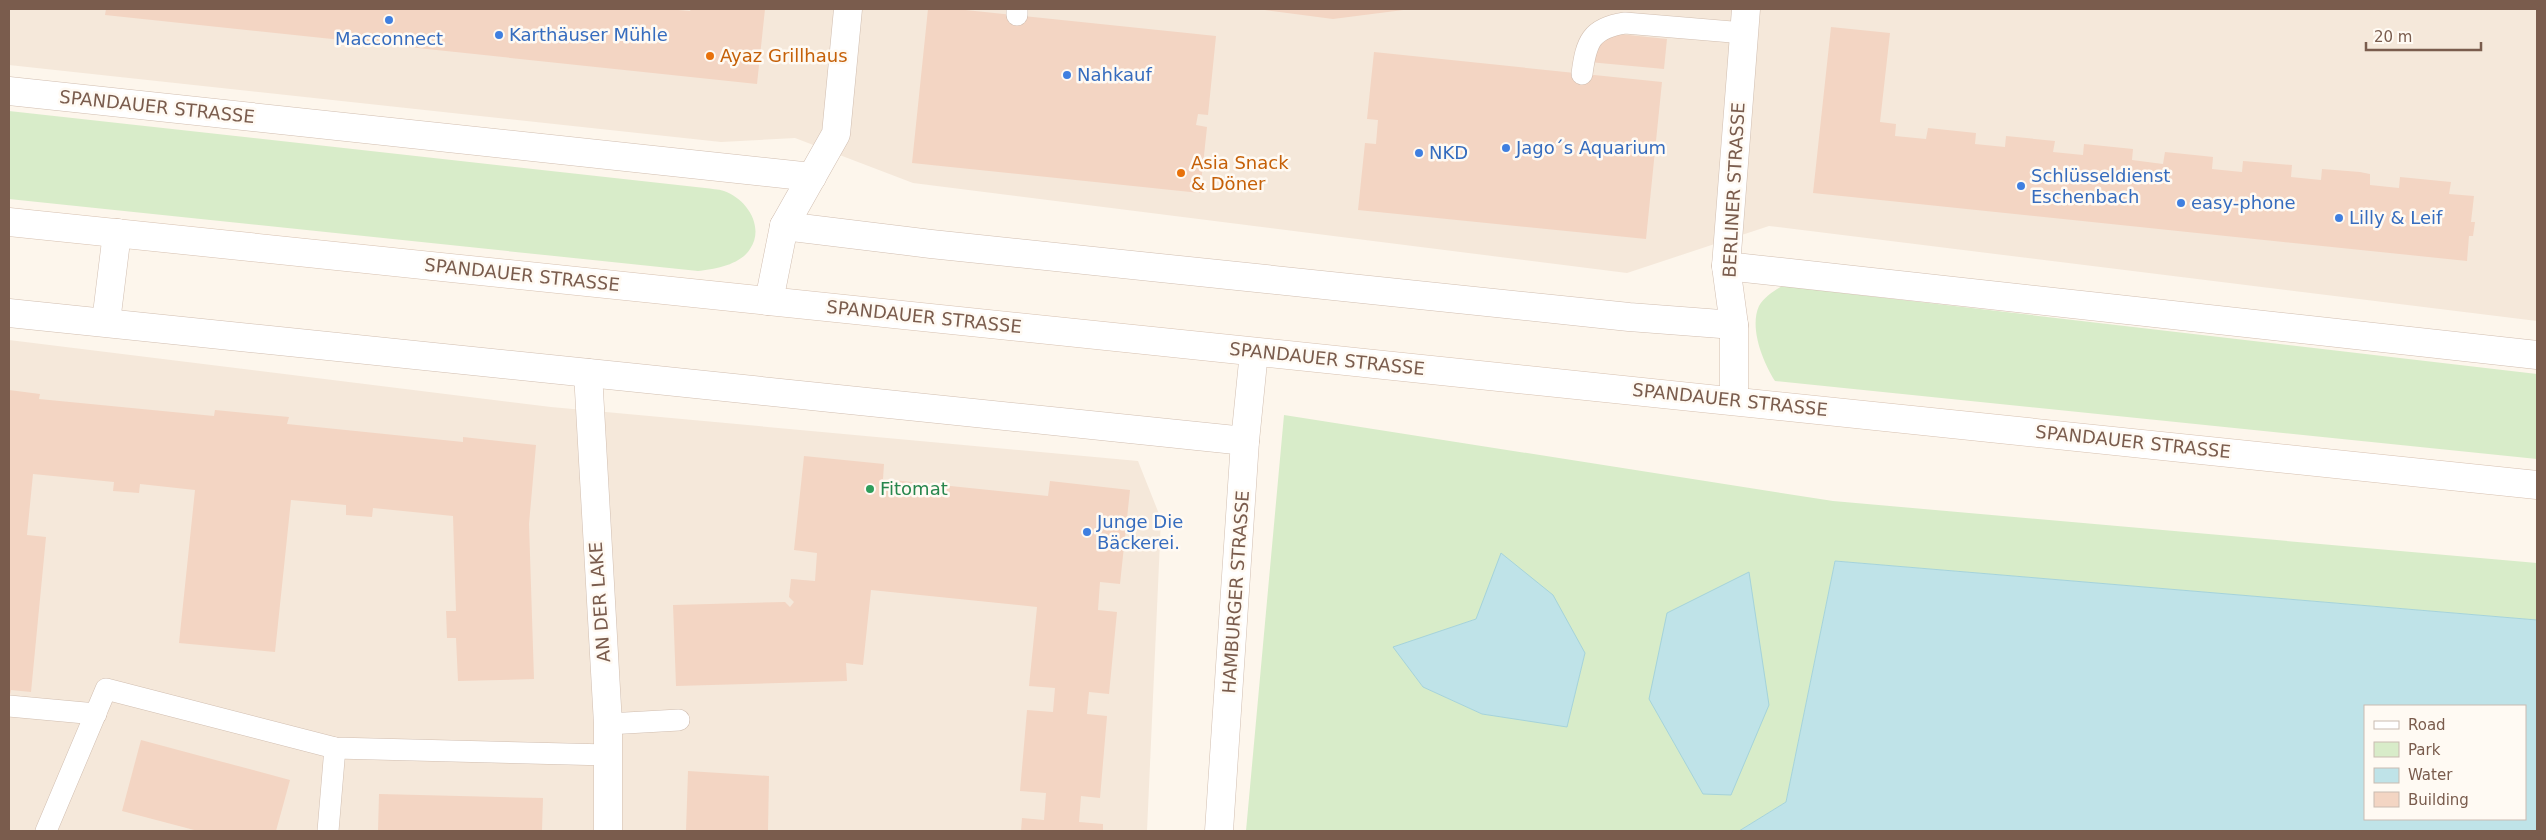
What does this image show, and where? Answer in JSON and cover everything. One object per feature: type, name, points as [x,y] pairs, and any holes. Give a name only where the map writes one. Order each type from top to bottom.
[{"type":"street","points":[[769,301],[784,226],[836,134],[848,9]]},
{"type":"street","name":"BERLINER STRASSE","points":[[1734,400],[1734,325],[1726,266],[1745,21]]},
{"type":"street","name":"SPANDAUER STRASSE","points":[[9,91],[812,177]]},
{"type":"street","name":"SPANDAUER STRASSE","points":[[9,222],[2537,485]]},
{"type":"street","points":[[784,226],[941,245],[1600,314],[1734,325]]},
{"type":"street","points":[[106,322],[117,233]]},
{"type":"street","points":[[1726,266],[2537,355]]},
{"type":"street","points":[[9,313],[1245,440]]},
{"type":"street","name":"HAMBURGER STRASSE","points":[[1219,831],[1245,440],[1254,352]]},
{"type":"street","name":"AN DER LAKE","points":[[588,373],[608,724],[608,831]]},
{"type":"lane","points":[[1582,74],[1587,45],[1601,29],[1611,25],[1625,23],[1745,21]]},
{"type":"lane","points":[[46,831],[106,689],[335,748],[608,755]]},
{"type":"lane","points":[[9,706],[96,714]]},
{"type":"lane","points":[[608,724],[679,720]]},
{"type":"lane","points":[[328,831],[335,748]]},
{"type":"shaded area","points":[[9,9],[2537,9],[2537,321],[1769,226],[1627,273],[913,183],[795,138],[721,142],[9,65]]},
{"type":"shaded area","points":[[9,340],[551,407],[1138,461],[1161,519],[1147,831],[9,831]]},
{"type":"green space","points":[[9,111],[719,190],[740,200],[751,215],[756,232],[750,249],[740,259],[719,267],[698,271],[9,199]]},
{"type":"green space","points":[[1782,286],[2537,374],[2537,459],[1775,381],[1759,345],[1756,315],[1759,306],[1769,294]]},
{"type":"green space","points":[[1284,415],[1833,501],[2537,563],[2537,620],[1835,561],[1786,802],[1739,831],[1246,831]],"holes":[[[1476,619],[1585,653],[1567,726],[1482,714],[1423,687],[1394,647]]]},
{"type":"water","points":[[1501,553],[1553,595],[1585,653],[1567,727],[1482,714],[1423,687],[1393,647],[1476,619]]},
{"type":"water","points":[[1835,561],[2537,620],[2537,831],[1739,831],[1786,802]]},
{"type":"water","points":[[1749,572],[1769,705],[1731,795],[1703,794],[1649,699],[1667,613]]},
{"type":"building","points":[[106,9],[666,9],[690,11],[691,9],[765,9],[757,84],[105,15]]},
{"type":"building","name":"Nahkauf","points":[[928,9],[956,9],[1216,36],[1208,115],[1198,114],[1196,125],[1207,127],[1200,193],[912,163]]},
{"type":"building","points":[[1257,9],[1411,9],[1333,19]]},
{"type":"building","points":[[1831,27],[1890,33],[1880,122],[1896,124],[1895,136],[1926,139],[1928,128],[1976,133],[1975,144],[2005,147],[2006,136],[2055,141],[2053,152],[2083,155],[2084,144],[2133,149],[2132,160],[2163,164],[2165,152],[2213,157],[2212,169],[2242,172],[2243,161],[2292,165],[2291,177],[2321,180],[2322,169],[2360,172],[2370,174],[2370,185],[2399,188],[2400,177],[2451,182],[2449,194],[2474,196],[2471,222],[2475,222],[2473,236],[2469,236],[2467,261],[1813,193]]},
{"type":"building","points":[[1619,34],[1667,39],[1664,69],[1589,62],[1599,42]]},
{"type":"building","points":[[1374,52],[1662,82],[1646,239],[1358,210],[1365,143],[1376,144],[1378,120],[1367,119]]},
{"type":"building","points":[[9,390],[40,394],[39,399],[214,416],[215,410],[289,417],[287,424],[463,442],[463,437],[536,445],[529,524],[534,679],[458,681],[456,638],[447,638],[446,611],[456,611],[453,516],[373,508],[372,517],[346,515],[346,505],[291,500],[275,652],[179,643],[195,490],[140,484],[139,493],[113,491],[114,482],[33,474],[27,535],[46,537],[31,692],[11,690],[9,699]]},
{"type":"building","points":[[804,456],[884,464],[883,479],[1048,496],[1050,481],[1130,490],[1120,584],[1100,582],[1098,610],[1117,612],[1109,694],[1089,692],[1087,714],[1107,716],[1100,798],[1081,796],[1079,822],[1103,824],[1103,831],[1021,831],[1022,818],[1044,820],[1046,793],[1020,791],[1027,710],[1053,712],[1055,688],[1029,686],[1037,607],[871,590],[863,665],[846,663],[847,681],[676,686],[673,605],[785,602],[790,607],[794,602],[789,597],[791,579],[815,581],[817,553],[794,550]]},
{"type":"building","points":[[141,740],[290,780],[276,831],[198,831],[122,811]]},
{"type":"building","points":[[688,771],[769,776],[768,831],[686,831]]},
{"type":"building","points":[[379,794],[543,798],[542,831],[378,831]]},
{"type":"place","name":"Macconnect","points":[[389,20]]},
{"type":"place","name":"Karthäuser Mühle","points":[[499,35]]},
{"type":"place","name":"Ayaz Grillhaus","points":[[710,56]]},
{"type":"place","name":"Nahkauf","points":[[1067,75]]},
{"type":"place","name":"Jago´s Aquarium","points":[[1506,148]]},
{"type":"place","name":"NKD","points":[[1419,153]]},
{"type":"place","name":"Asia Snack & Döner","points":[[1181,173]]},
{"type":"place","name":"Schlüsseldienst Eschenbach","points":[[2021,186]]},
{"type":"place","name":"easy-phone","points":[[2181,203]]},
{"type":"place","name":"Lilly & Leif","points":[[2339,218]]},
{"type":"place","name":"Fitomat","points":[[870,489]]},
{"type":"place","name":"Junge Die Bäckerei.","points":[[1087,532]]}]
